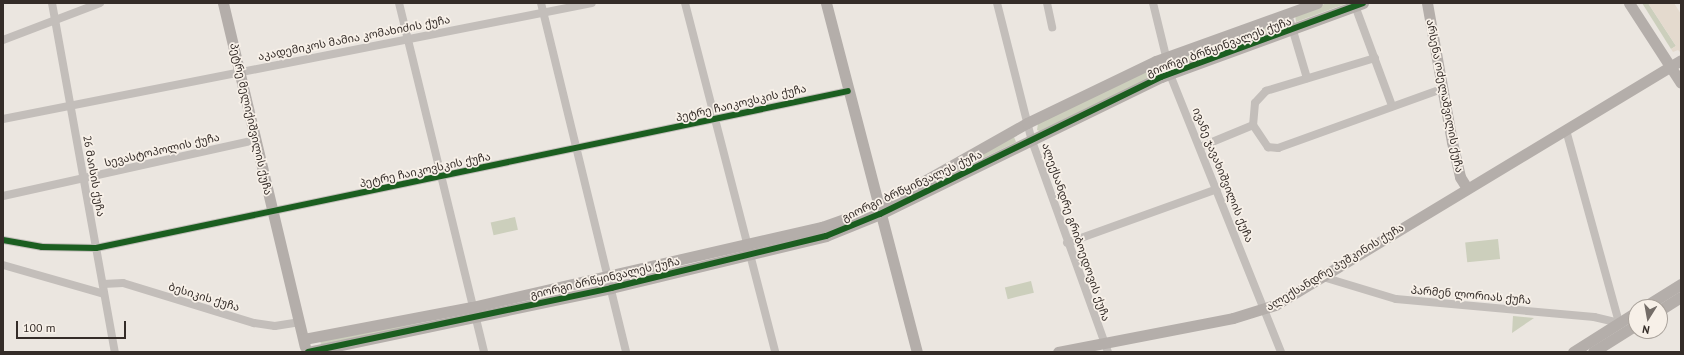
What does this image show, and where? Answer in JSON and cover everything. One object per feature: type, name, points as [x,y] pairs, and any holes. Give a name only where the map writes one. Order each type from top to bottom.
[{"type":"street","name":"26 მაისის ქუჩა","points":[[52,3],[115,352]]},
{"type":"street","points":[[3,40],[100,3]]},
{"type":"street","name":"პეტრე მელიქიშვილის ქუჩა","points":[[223,3],[307,352]]},
{"type":"street","points":[[399,3],[484,352]]},
{"type":"street","points":[[541,3],[609,277],[626,352]]},
{"type":"street","name":"აკადემიკოს მამია კომახიძის ქუჩა","points":[[3,119],[592,3]]},
{"type":"street","points":[[685,3],[775,352]]},
{"type":"street","points":[[826,3],[917,352]]},
{"type":"street","name":"ალექსანდრე გრიბოედოვის ქუჩა","points":[[997,3],[1026,123],[1067,243],[1106,348]]},
{"type":"street","points":[[1046,3],[1052,27]]},
{"type":"street","name":"ივანე ჯავახიშვილის ქუჩა","points":[[1152,3],[1170,74],[1282,352]]},
{"type":"street","name":"გიორგი ბრწყინვალეს ქუჩა","points":[[879,211],[1026,123],[1166,57],[1317,3]]},
{"type":"street","name":"არსენა ოძელაშვილის ქუჩა","points":[[1427,3],[1442,89],[1460,177],[1467,188]]},
{"type":"street","points":[[1629,3],[1681,83]]},
{"type":"street","points":[[1357,4],[1392,106]]},
{"type":"street","name":"გიორგი ბრწყინვალეს ქუჩა","points":[[304,339],[474,312],[611,288],[749,250],[879,211],[1032,141],[1170,74],[1292,31],[1357,4]]},
{"type":"street","points":[[1288,14],[1307,78]]},
{"type":"street","points":[[1375,58],[1307,78],[1258,96],[1253,126],[1268,147],[1278,148],[1442,89]]},
{"type":"street","name":"ალექსანდრე პუშკინის ქუჩა","points":[[1058,352],[1106,348],[1264,309],[1323,276],[1681,60]]},
{"type":"street","name":"პეტრე ჩაიკოვსკის ქუჩა","points":[[3,240],[42,247],[96,248],[440,176],[578,150],[848,91]]},
{"type":"street","points":[[1200,147],[1253,126]]},
{"type":"street","points":[[1566,130],[1618,323]]},
{"type":"street","name":"სევასტოპოლის ქუჩა","points":[[3,196],[256,140]]},
{"type":"street","points":[[1067,243],[1217,190]]},
{"type":"street","name":"გიორგი ბრწყინვალეს ქუჩა","points":[[307,352],[474,312],[609,277],[749,250]]},
{"type":"street","points":[[3,265],[104,294]]},
{"type":"street","name":"პარმენ ლორიას ქუჩა","points":[[1323,276],[1396,299],[1594,317],[1628,324]]},
{"type":"street","name":"ბესიკის ქუჩა","points":[[103,284],[123,283],[254,323],[275,326],[299,322]]},
{"type":"street","points":[[1657,299],[1681,284]]},
{"type":"street","points":[[1668,305],[1681,298]]},
{"type":"street","points":[[1573,352],[1628,317]]},
{"type":"street","points":[[1593,352],[1628,330]]},
{"type":"green space","points":[[1327,3],[1348,3],[1296,22],[1295,15]]},
{"type":"green space","points":[[1642,3],[1648,3],[1676,46],[1671,49]]},
{"type":"green space","points":[[1280,20],[1286,26],[1183,64],[1178,60],[1179,55]]},
{"type":"green space","points":[[1152,67],[1156,75],[1042,132],[1037,130],[1038,123]]},
{"type":"green space","points":[[1014,137],[1016,142],[893,202]]},
{"type":"green space","points":[[515,217],[518,230],[494,235],[491,223]]},
{"type":"green space","points":[[1498,239],[1500,259],[1467,262],[1465,242]]},
{"type":"green space","points":[[1031,281],[1034,293],[1008,299],[1005,288]]},
{"type":"green space","points":[[467,315],[321,345],[320,340]]},
{"type":"green space","points":[[1513,316],[1534,318],[1512,333]]},
{"type":"shaded area","points":[[1648,3],[1674,3],[1681,14],[1681,53],[1678,50],[1673,52],[1671,49],[1676,46]]},
{"type":"cycle path","points":[[308,352],[611,288],[826,236],[880,214],[1161,77],[1363,3]]},
{"type":"cycle path","points":[[3,240],[42,247],[96,248],[848,91]]}]
